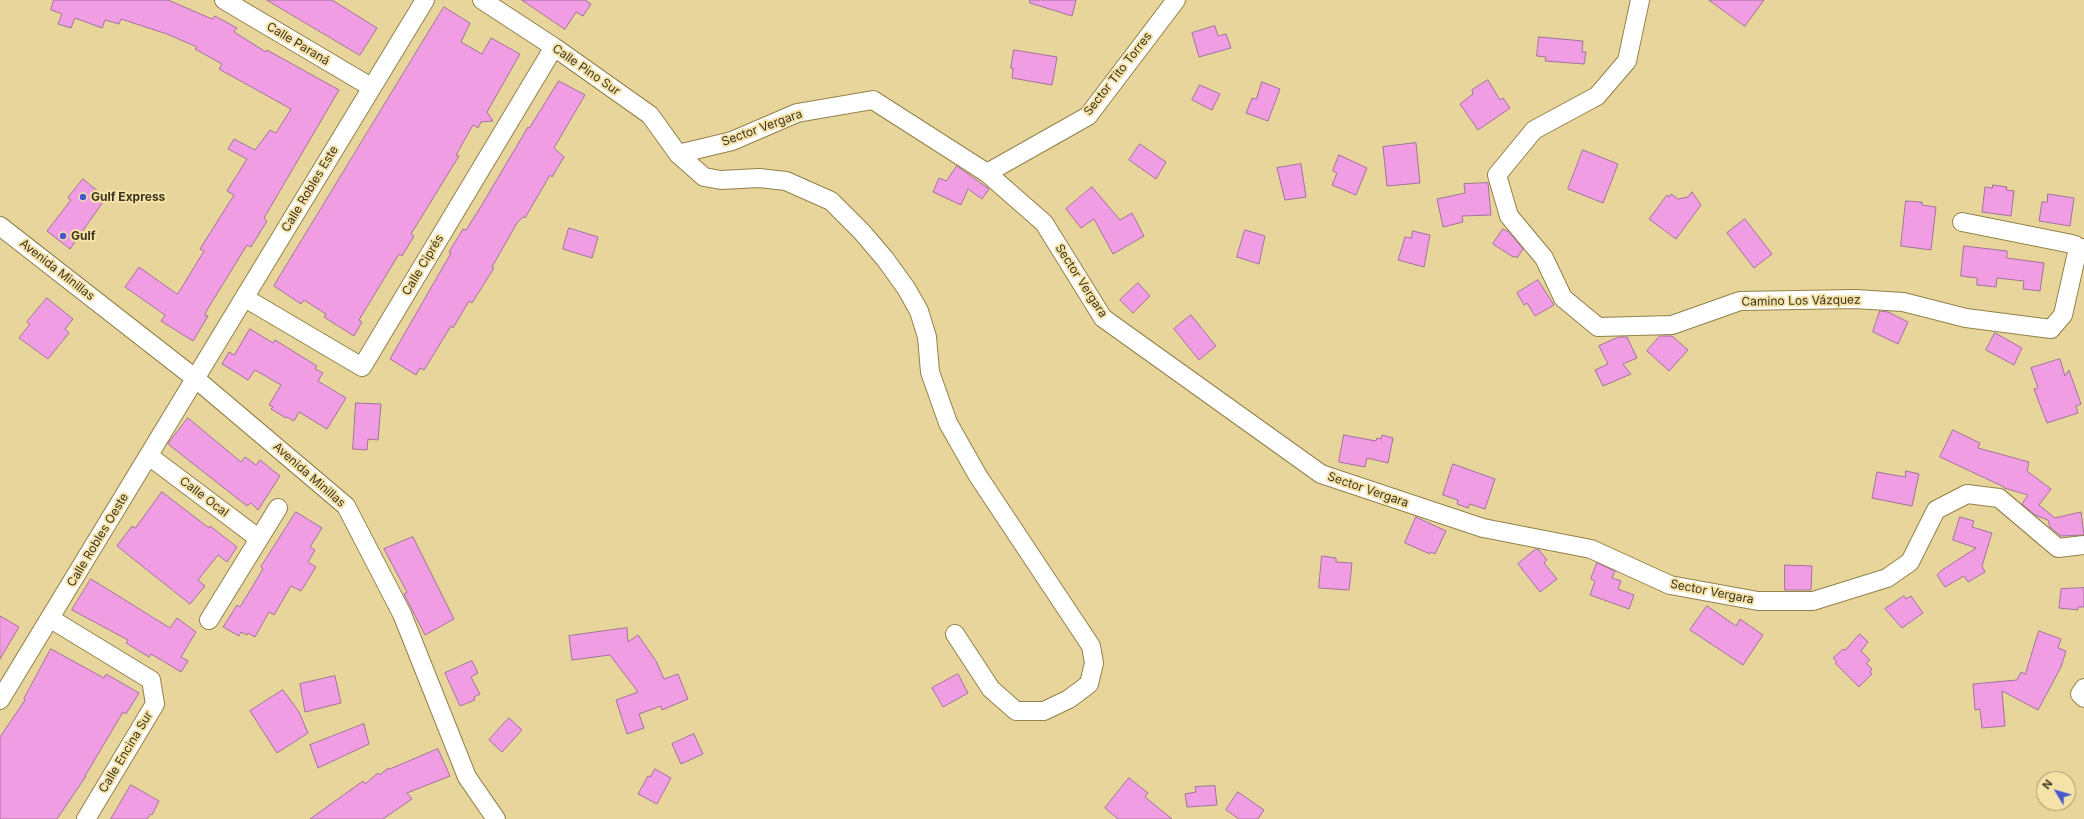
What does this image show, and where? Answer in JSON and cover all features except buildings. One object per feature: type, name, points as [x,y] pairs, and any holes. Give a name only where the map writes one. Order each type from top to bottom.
[{"type":"street","name":"Calle Paraná","points":[[224,0],[371,88]]},
{"type":"street","name":"Calle Robles Este","points":[[196,379],[425,0]]},
{"type":"street","name":"Calle Pino Sur","points":[[482,0],[554,47],[650,114],[678,154],[704,177],[721,180],[759,178],[786,181],[831,200],[885,259],[906,288],[919,311],[927,337],[930,372],[948,423],[978,476],[1091,646],[1094,663],[1089,684],[1069,699],[1044,711],[1016,711],[991,689],[955,634]]},
{"type":"street","name":"Sector Tito Torres","points":[[987,172],[1088,116],[1176,0]]},
{"type":"street","name":"Camino Los Vázquez","points":[[1640,0],[1626,61],[1596,96],[1534,130],[1498,175],[1509,216],[1544,258],[1563,298],[1598,327],[1672,325],[1740,301],[1855,298],[1903,302],[1966,318],[2051,329],[2063,315],[2076,257],[2082,249]]},
{"type":"street","name":"Calle Ciprés","points":[[245,298],[362,367],[554,47]]},
{"type":"street","name":"Sector Vergara","points":[[678,154],[732,141],[797,113],[873,100],[987,172],[1044,223],[1103,318],[1322,474],[1483,528],[1591,549],[1670,585],[1758,601],[1813,601],[1887,578],[1910,562],[1936,510],[1967,494],[1998,498],[2058,548],[2084,545]]},
{"type":"street","points":[[1962,222],[2067,243],[2082,249]]},
{"type":"street","name":"Avenida Minillas","points":[[0,226],[196,379],[346,506],[402,614],[467,777],[496,819]]},
{"type":"street","name":"Calle Robles Oeste","points":[[0,700],[51,619],[196,379]]},
{"type":"street","name":"Calle Ocal","points":[[149,456],[258,538]]},
{"type":"street","points":[[209,620],[258,538],[278,508]]},
{"type":"street","name":"Calle Encina Sur","points":[[51,619],[151,680],[156,704],[86,819]]},
{"type":"street","points":[[2084,688],[2080,694],[2084,698]]},
{"type":"place","name":"Gulf Express","points":[[83,197]]},
{"type":"place","name":"Gulf","points":[[63,236]]}]
